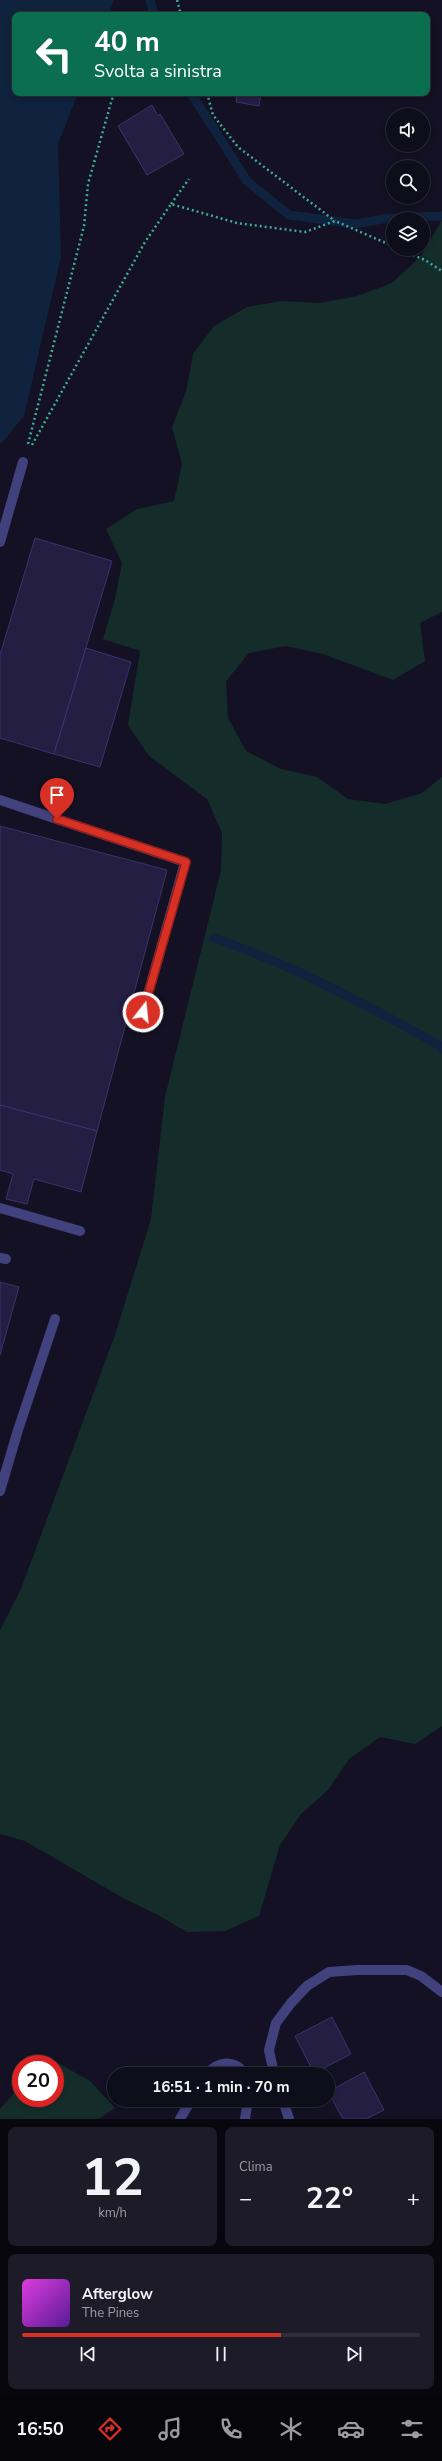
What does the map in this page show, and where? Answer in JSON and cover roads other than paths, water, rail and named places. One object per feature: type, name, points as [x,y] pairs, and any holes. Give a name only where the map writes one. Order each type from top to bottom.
[{"type":"street","points":[[0,542],[23,462]]},
{"type":"street","points":[[0,800],[186,862],[143,1012]]},
{"type":"street","points":[[0,1208],[80,1231]]},
{"type":"street","points":[[0,1492],[18,1430],[55,1319]]},
{"type":"street","points":[[273,2067],[269,2050],[276,2023],[291,2003],[307,1986],[329,1972],[357,1970],[407,1970],[421,1976],[442,1992]]},
{"type":"street","points":[[215,2067],[225,2064],[235,2064],[239,2067]]},
{"type":"street","points":[[180,2119],[187,2107]]},
{"type":"street","points":[[245,2119],[247,2107]]},
{"type":"street","points":[[285,2107],[289,2119]]},
{"type":"water","points":[[0,0],[114,0],[109,12],[12,12],[12,96],[77,96],[58,144],[61,257],[24,416],[0,445]]},
{"type":"waterway","points":[[150,0],[153,12]]},
{"type":"waterway","points":[[193,96],[247,181],[289,215],[356,224],[382,219],[442,216]]},
{"type":"waterway","points":[[214,938],[272,960],[301,973],[384,1015],[439,1045],[442,1049]]}]
